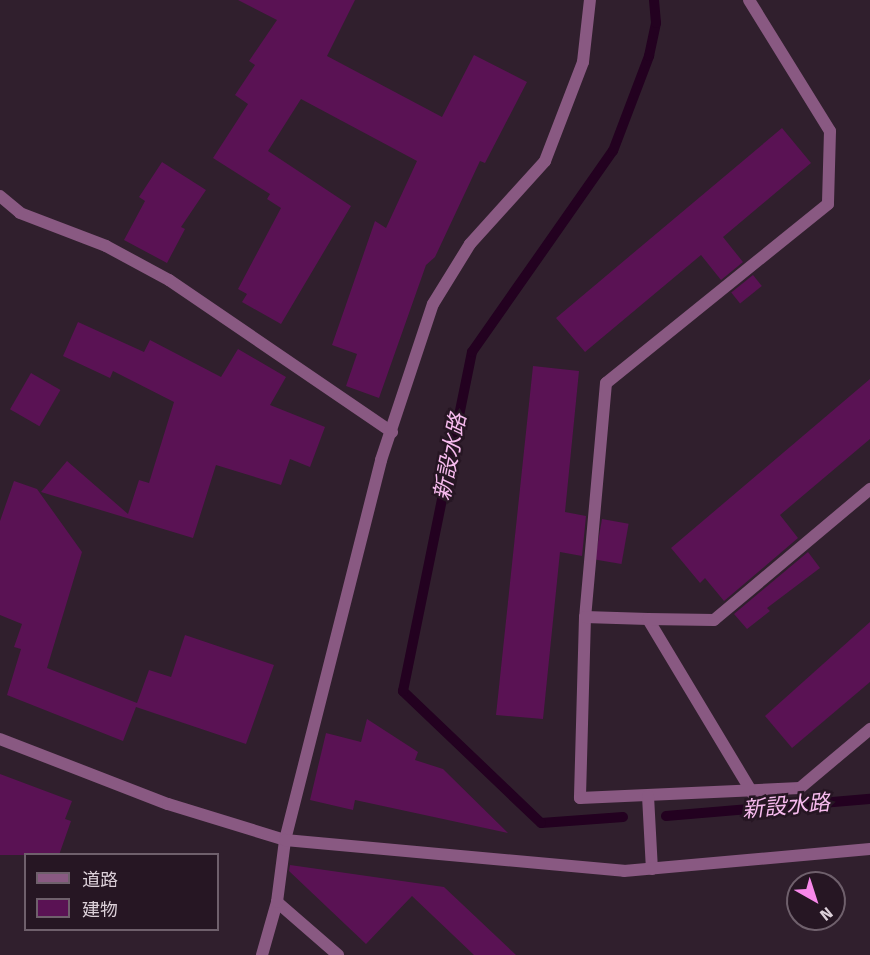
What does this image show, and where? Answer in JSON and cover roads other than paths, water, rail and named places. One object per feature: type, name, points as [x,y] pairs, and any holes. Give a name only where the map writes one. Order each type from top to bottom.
[{"type":"street","points":[[262,955],[277,902],[285,840],[392,432],[433,304],[470,244],[545,161],[583,62],[590,0]]},
{"type":"street","points":[[749,0],[830,131],[828,204],[606,383],[585,617],[580,798],[753,794],[800,788],[870,729]]},
{"type":"street","points":[[0,195],[20,213],[106,246],[169,280],[392,432]]},
{"type":"street","points":[[585,617],[714,620],[870,489]]},
{"type":"street","points":[[648,619],[753,794]]},
{"type":"street","points":[[0,740],[168,804],[285,840],[480,861],[624,871],[870,849]]},
{"type":"street","points":[[648,796],[652,869]]},
{"type":"street","points":[[277,902],[338,955]]},
{"type":"waterway","name":"新設水路","points":[[623,817],[541,823],[403,691],[472,352],[613,151],[649,56],[656,23],[654,0]]},
{"type":"waterway","name":"新設水路","points":[[666,816],[870,799]]}]
